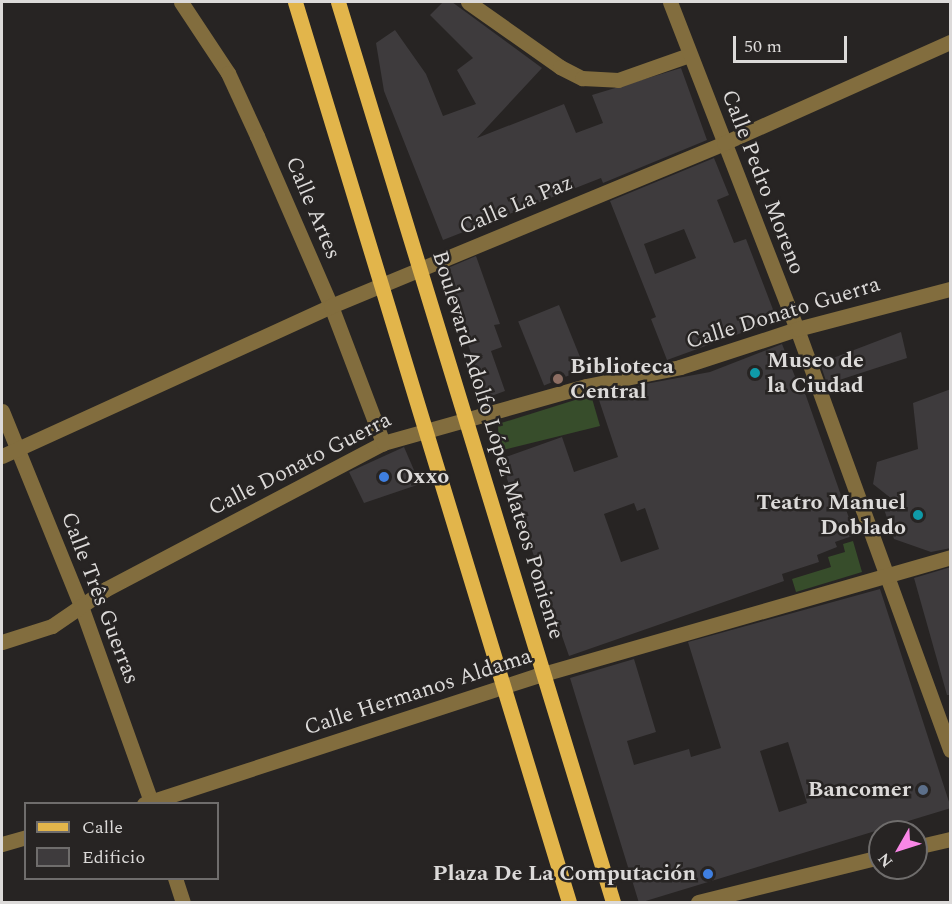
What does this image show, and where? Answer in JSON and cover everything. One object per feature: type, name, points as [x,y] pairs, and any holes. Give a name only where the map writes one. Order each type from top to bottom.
[{"type":"main road","points":[[295,2],[569,903]]},
{"type":"main road","name":"Boulevard Adolfo López Mateos Poniente","points":[[338,2],[419,269],[469,420],[613,903]]},
{"type":"street","name":"Calle Artes","points":[[181,2],[228,73],[331,306],[383,443]]},
{"type":"street","points":[[468,2],[560,67],[582,78],[618,80],[689,55]]},
{"type":"street","name":"Calle Pedro Moreno","points":[[670,2],[796,329],[951,750]]},
{"type":"street","name":"Calle La Paz","points":[[2,456],[331,306],[724,143],[951,42]]},
{"type":"street","name":"Calle Donato Guerra","points":[[2,642],[52,626],[106,590],[383,443],[586,386],[680,367],[796,329],[951,289]]},
{"type":"street","name":"Calle Três Guerras","points":[[2,411],[81,606],[149,802]]},
{"type":"street","name":"Calle Hermanos Aldama","points":[[152,802],[545,674],[951,557]]},
{"type":"street","points":[[2,844],[24,838]]},
{"type":"street","points":[[928,845],[951,839]]},
{"type":"street","points":[[698,903],[868,859]]},
{"type":"street","points":[[175,880],[183,903]]},
{"type":"green space","points":[[591,395],[600,426],[499,451],[498,424]]},
{"type":"green space","points":[[853,541],[862,572],[796,592],[792,579],[831,567],[828,557],[845,552],[843,544]]},
{"type":"building","points":[[443,2],[452,2],[542,68],[477,138],[564,104],[576,133],[603,123],[592,95],[681,68],[707,140],[603,183],[601,178],[443,240],[384,91],[376,43],[395,30],[426,74],[443,116],[476,104],[457,70],[473,58],[430,15]]},
{"type":"building","points":[[714,158],[729,195],[717,200],[734,243],[746,239],[777,320],[667,360],[651,319],[656,317],[610,201]],"holes":[[[684,229],[696,258],[655,274],[644,244]]]},
{"type":"building","points":[[476,256],[500,324],[494,325],[502,347],[491,351],[505,391],[486,398],[443,270]]},
{"type":"building","points":[[559,305],[585,369],[544,385],[518,321]]},
{"type":"building","points":[[901,332],[907,358],[827,384],[820,363]]},
{"type":"building","points":[[782,344],[802,394],[805,393],[855,535],[835,542],[837,547],[817,555],[819,562],[782,574],[784,581],[569,656],[500,459],[562,437],[574,472],[618,457],[599,400],[645,384],[710,372]],"holes":[[[634,503],[637,511],[645,508],[659,549],[621,562],[604,514]]]},
{"type":"building","points":[[951,389],[951,548],[931,552],[894,539],[882,503],[892,499],[873,484],[877,462],[918,449],[913,403]]},
{"type":"building","name":"Oxxo","points":[[404,447],[420,484],[364,503],[349,472]]},
{"type":"building","points":[[951,567],[951,695],[947,695],[914,578]]},
{"type":"building","points":[[880,589],[951,808],[912,820],[868,820],[868,833],[639,903],[570,678],[634,659],[656,732],[627,741],[634,765],[689,749],[691,757],[721,748],[688,642]],"holes":[[[788,742],[807,803],[779,812],[760,751]]]},
{"type":"place","name":"Museo de la Ciudad","points":[[755,373]]},
{"type":"place","name":"Biblioteca Central","points":[[558,379]]},
{"type":"place","name":"Oxxo","points":[[384,477]]},
{"type":"place","name":"Teatro Manuel Doblado","points":[[918,515]]},
{"type":"place","name":"Bancomer","points":[[923,790]]},
{"type":"place","name":"Plaza De La Computación","points":[[708,874]]}]
